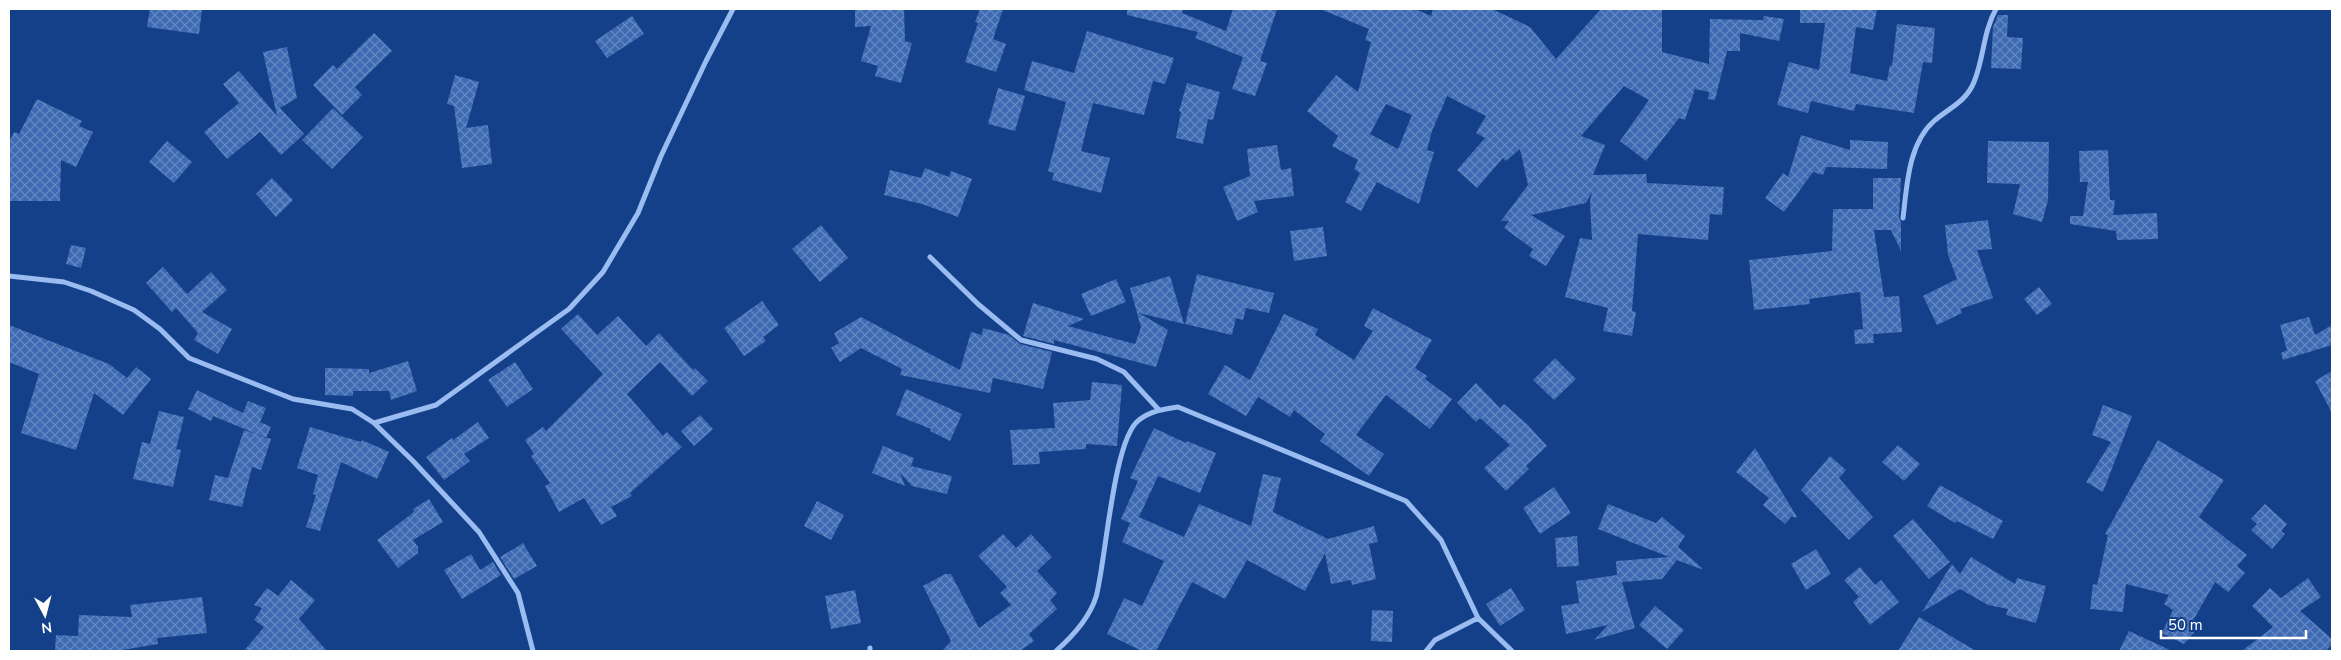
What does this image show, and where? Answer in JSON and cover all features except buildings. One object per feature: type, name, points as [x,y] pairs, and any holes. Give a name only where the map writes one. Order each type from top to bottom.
[{"type":"street","points":[[374,423],[436,405],[569,309],[603,272],[638,213],[665,147],[733,9]]},
{"type":"street","points":[[1903,218],[1908,178],[1919,138],[1934,122],[1960,103],[1974,83],[1988,23],[1996,9]]},
{"type":"street","points":[[930,257],[978,304],[1021,340],[1097,359],[1124,372],[1159,410]]},
{"type":"street","points":[[9,276],[64,282],[92,291],[134,310],[160,329],[189,358],[293,399],[352,409],[374,423],[413,461],[479,532],[518,593],[533,651]]},
{"type":"street","points":[[1056,651],[1077,633],[1096,598],[1106,551],[1117,468],[1128,436],[1138,420],[1159,410],[1178,407],[1406,501],[1440,540],[1478,618],[1512,651]]},
{"type":"street","points":[[1426,651],[1434,640],[1478,618]]}]
